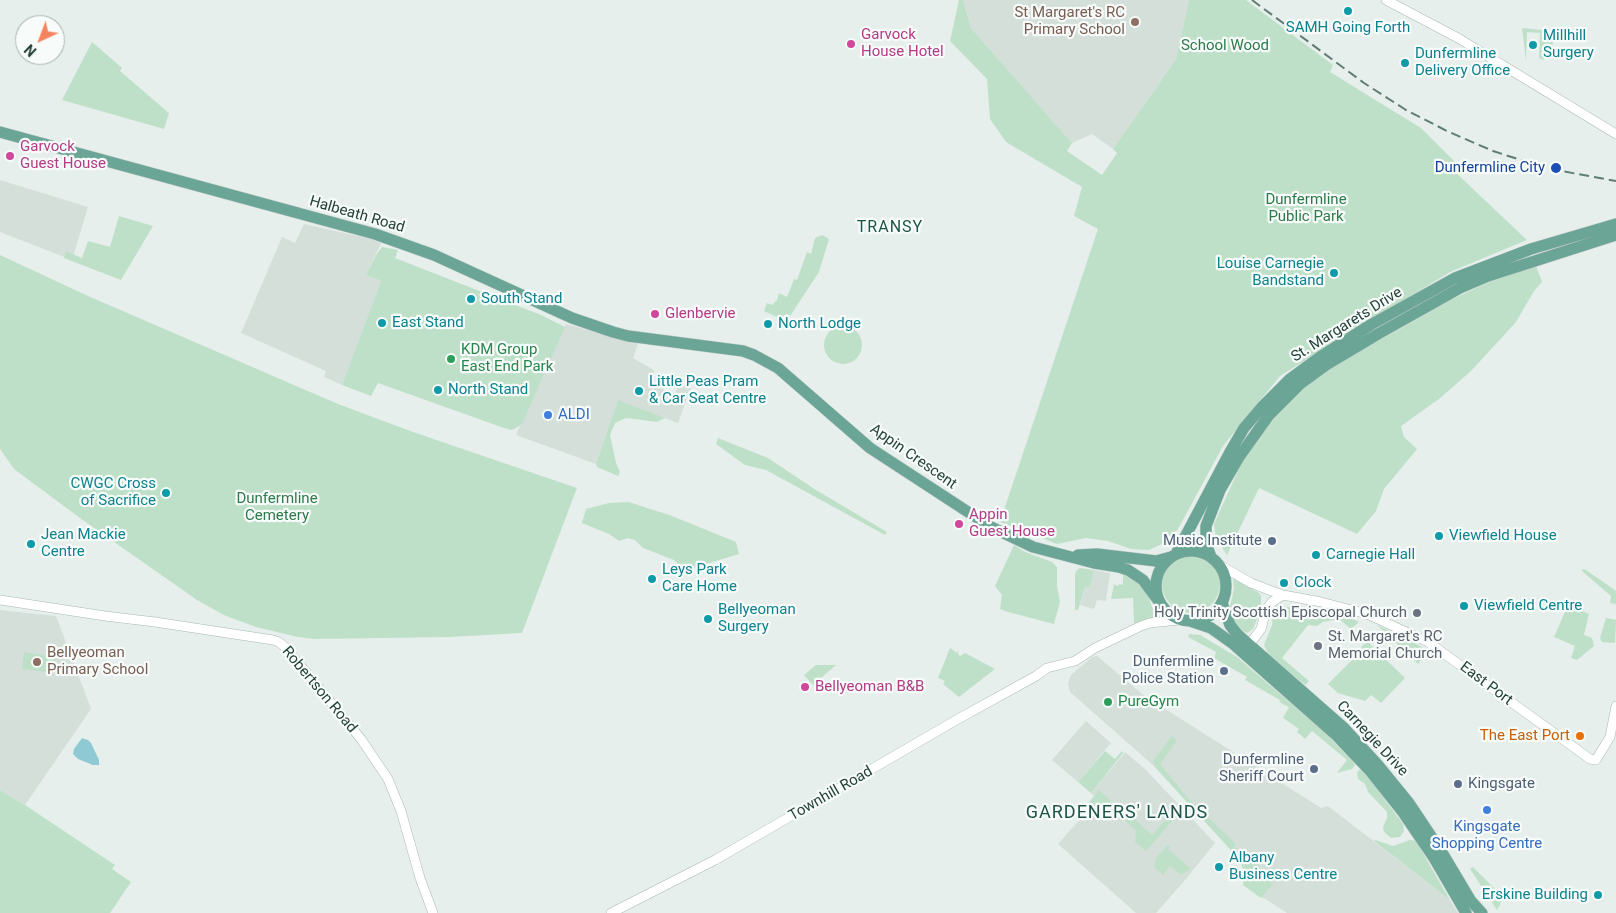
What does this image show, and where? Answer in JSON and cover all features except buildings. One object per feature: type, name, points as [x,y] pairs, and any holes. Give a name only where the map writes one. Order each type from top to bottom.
[{"type":"main road","name":"Halbeath Road","points":[[0,132],[375,234],[434,255],[598,328],[628,336],[698,345]]},
{"type":"main road","name":"St. Margarets Drive","points":[[1174,555],[1244,428],[1290,378],[1320,356],[1396,317],[1455,278],[1531,249],[1616,224]]},
{"type":"main road","name":"St. Margarets Drive","points":[[1396,317],[1488,276],[1616,235]]},
{"type":"main road","name":"St. Margarets Drive","points":[[1214,560],[1206,543],[1206,526],[1220,490],[1239,457],[1269,415],[1300,384],[1378,327]]},
{"type":"main road","name":"Appin Crescent","points":[[698,345],[743,351],[766,360],[778,368],[870,448],[991,527],[1033,547],[1133,572],[1149,586],[1160,603]]},
{"type":"main road","points":[[1192,551],[1214,560],[1222,570],[1226,582],[1222,603],[1207,618],[1185,621],[1166,611],[1160,603],[1157,577],[1163,565],[1174,555],[1192,551]]},
{"type":"main road","name":"Appin Crescent","points":[[1069,556],[1097,554],[1156,561],[1174,555]]},
{"type":"main road","name":"Carnegie Drive","points":[[1222,603],[1230,625],[1246,649],[1337,736],[1371,772],[1402,811],[1434,858],[1466,913]]},
{"type":"main road","name":"Carnegie Drive","points":[[1185,621],[1211,628],[1246,649],[1344,728],[1409,803],[1471,901],[1482,913]]},
{"type":"street","points":[[1386,0],[1458,38],[1616,134]]},
{"type":"street","name":"East Port","points":[[1214,560],[1251,583],[1283,596],[1321,602],[1366,614],[1428,642],[1590,759],[1596,760],[1610,737],[1616,706]]},
{"type":"street","points":[[1246,649],[1261,629],[1266,610],[1272,602],[1283,596]]},
{"type":"street","name":"Robertson Road","points":[[0,600],[279,642],[286,648],[360,739],[388,779],[401,811],[420,878],[433,913]]},
{"type":"street","name":"Townhill Road","points":[[611,913],[722,855],[1047,668],[1075,661],[1095,648],[1141,626],[1150,623],[1185,621]]},
{"type":"shaded area","points":[[963,0],[1189,0],[1176,59],[1113,149],[1092,134],[1072,143],[971,28]]},
{"type":"shaded area","points":[[0,180],[88,207],[72,260],[0,232]]},
{"type":"shaded area","points":[[304,224],[381,243],[366,275],[381,281],[342,385],[324,377],[326,371],[241,333],[282,237],[295,243]]},
{"type":"shaded area","points":[[566,324],[638,344],[633,358],[654,370],[651,384],[675,394],[679,384],[691,388],[678,423],[618,401],[596,464],[516,435]]},
{"type":"shaded area","points":[[1094,570],[1110,573],[1106,601],[1097,600],[1094,609],[1080,605],[1085,587],[1090,587]]},
{"type":"shaded area","name":"Bellyeoman Primary School","points":[[0,610],[56,616],[91,709],[25,805],[0,790]]},
{"type":"shaded area","points":[[1097,656],[1147,698],[1321,808],[1328,806],[1450,900],[1458,913],[1287,913],[1262,897],[1261,889],[1241,861],[1154,766],[1070,692],[1068,683],[1071,675],[1092,657]]},
{"type":"shaded area","points":[[1086,721],[1111,743],[1078,782],[1052,760]]},
{"type":"shaded area","points":[[1125,752],[1145,769],[1215,843],[1156,913],[1136,913],[1058,844],[1097,800],[1091,793]]},
{"type":"green space","name":"Dunfermline Public Park","points":[[959,0],[963,0],[971,28],[1072,143],[1067,151],[1102,175],[1117,153],[1113,149],[1176,59],[1189,0],[1246,0],[1333,65],[1330,72],[1421,128],[1457,164],[1454,171],[1527,240],[1450,272],[1280,376],[1223,446],[1178,529],[1164,543],[1149,550],[1131,549],[1108,541],[1086,538],[1057,544],[1000,522],[1098,229],[1074,216],[1082,187],[1006,142],[990,119],[987,79],[950,41]]},
{"type":"green space","points":[[1522,28],[1542,30],[1556,36],[1547,58],[1545,57],[1543,60],[1539,58],[1540,33],[1527,32],[1526,61]]},
{"type":"green space","points":[[92,42],[122,68],[120,71],[169,113],[164,129],[62,100]]},
{"type":"green space","points":[[119,216],[153,226],[121,280],[64,258],[66,251],[82,258],[88,241],[110,247]]},
{"type":"green space","points":[[822,235],[829,239],[819,272],[790,316],[786,314],[781,319],[764,311],[767,303],[772,305],[777,300],[779,293],[787,297],[794,279],[797,280],[807,252],[811,254],[815,238]]},
{"type":"green space","name":"KDM Group East End Park","points":[[382,247],[398,250],[395,258],[541,315],[565,327],[522,424],[512,430],[504,428],[378,383],[371,396],[342,385],[381,281],[366,275]]},
{"type":"green space","name":"Dunfermline Cemetery","points":[[0,255],[88,296],[338,404],[413,432],[577,488],[522,633],[448,637],[314,639],[256,627],[224,615],[197,600],[80,518],[14,469],[0,449]]},
{"type":"green space","points":[[1536,266],[1542,282],[1534,291],[1516,322],[1471,371],[1439,399],[1401,426],[1404,437],[1417,449],[1384,489],[1376,511],[1357,534],[1259,488],[1227,555],[1216,538],[1214,524],[1241,464],[1249,450],[1276,415],[1307,385],[1340,361],[1448,301],[1513,271]]},
{"type":"green space","points":[[843,326],[850,327],[856,332],[861,338],[861,352],[856,358],[850,363],[843,364],[836,363],[830,358],[825,352],[824,345],[825,338],[830,332],[836,327]]},
{"type":"green space","points":[[618,400],[665,418],[657,422],[626,418],[615,423],[610,435],[616,463],[620,472],[618,476],[597,467],[596,464]]},
{"type":"green space","points":[[718,438],[768,458],[816,490],[887,532],[885,535],[766,470],[745,465],[716,444]]},
{"type":"green space","points":[[629,502],[672,516],[736,542],[739,554],[693,568],[681,567],[674,560],[643,548],[635,540],[628,538],[619,541],[609,534],[582,523],[586,509],[609,503]]},
{"type":"green space","points":[[1014,545],[1025,552],[1052,562],[1057,567],[1057,586],[1060,602],[1054,624],[1000,609],[1002,595],[995,586]]},
{"type":"green space","points":[[1191,555],[1202,557],[1215,568],[1220,584],[1218,595],[1207,608],[1191,613],[1180,611],[1167,600],[1162,584],[1164,573],[1175,560]]},
{"type":"green space","points":[[1080,568],[1094,570],[1090,587],[1085,587],[1078,610],[1075,610],[1075,576],[1076,571]]},
{"type":"green space","points":[[1582,569],[1616,591],[1616,604],[1610,603],[1611,596]]},
{"type":"green space","points":[[1123,574],[1137,583],[1137,580],[1147,592],[1158,618],[1134,623],[1133,598],[1111,599],[1114,584],[1118,586],[1119,584],[1123,585]]},
{"type":"green space","points":[[1233,578],[1261,596],[1261,610],[1253,629],[1247,633],[1241,630],[1237,624],[1235,626],[1231,618],[1230,606],[1234,589]]},
{"type":"green space","points":[[1568,605],[1589,614],[1584,635],[1592,638],[1594,646],[1577,660],[1571,658],[1575,646],[1554,637]]},
{"type":"green space","points":[[1280,606],[1337,614],[1359,622],[1351,629],[1339,619],[1323,622],[1317,626],[1308,625],[1282,658],[1309,681],[1305,685],[1269,655],[1264,645],[1272,625],[1274,607]]},
{"type":"green space","points":[[1606,618],[1616,620],[1615,643],[1602,642],[1600,638]]},
{"type":"green space","points":[[1377,625],[1411,641],[1429,651],[1418,664]]},
{"type":"green space","points":[[1189,634],[1200,635],[1237,657],[1323,731],[1352,760],[1355,765],[1352,769],[1337,773],[1347,760],[1312,731],[1305,739],[1297,732],[1299,729],[1283,718],[1289,707],[1245,680],[1247,677],[1214,658],[1216,652],[1188,637]]},
{"type":"green space","points":[[1367,641],[1405,678],[1381,703],[1371,695],[1365,701],[1338,693],[1328,684],[1363,649],[1361,647]]},
{"type":"green space","points":[[950,648],[957,653],[959,650],[958,654],[960,656],[965,653],[995,669],[959,697],[943,684],[945,681],[938,678]]},
{"type":"green space","points":[[24,652],[56,657],[53,673],[22,669]]},
{"type":"green space","points":[[816,665],[836,665],[813,685],[804,675]]},
{"type":"green space","points":[[1172,736],[1177,740],[1160,764],[1189,799],[1236,844],[1234,847],[1271,876],[1268,880],[1273,884],[1261,898],[1243,885],[1244,871],[1239,859],[1154,766],[1153,761]]},
{"type":"green space","points":[[1105,751],[1115,759],[1122,751],[1123,753],[1091,793],[1078,782]]},
{"type":"green space","points":[[1359,770],[1372,782],[1403,824],[1404,831],[1400,837],[1391,838],[1384,832],[1383,827],[1387,818],[1387,812],[1368,792],[1365,784],[1358,779],[1357,772]]},
{"type":"green space","points":[[0,790],[115,865],[112,869],[131,882],[110,913],[0,913]]},
{"type":"green space","points":[[1099,790],[1122,811],[1115,818],[1103,807],[1099,811],[1096,809],[1092,813],[1085,807]]},
{"type":"green space","points":[[1125,810],[1152,835],[1169,816],[1173,820],[1146,851],[1135,842],[1136,830],[1120,816]]},
{"type":"green space","points":[[1410,840],[1416,841],[1450,900],[1374,841],[1393,846]]},
{"type":"green space","points":[[1168,845],[1170,847],[1168,849],[1191,869],[1181,875],[1170,866],[1163,875],[1154,867],[1156,858]]},
{"type":"green space","points":[[1473,867],[1502,896],[1497,910],[1470,869]]},
{"type":"water","points":[[82,738],[91,743],[99,760],[99,765],[93,765],[78,759],[73,754],[74,749]]},
{"type":"railway","points":[[1252,0],[1364,83],[1406,110],[1447,131],[1493,151],[1524,161],[1556,170],[1616,181]]},
{"type":"place","name":"SAMH Going Forth","points":[[1348,11]]},
{"type":"place","name":"St Margaret's RC Primary School","points":[[1135,22]]},
{"type":"place","name":"Garvock House Hotel","points":[[851,44]]},
{"type":"place","name":"Millhill Surgery","points":[[1533,45]]},
{"type":"place","name":"Dunfermline Delivery Office","points":[[1405,63]]},
{"type":"place","name":"Garvock Guest House","points":[[10,156]]},
{"type":"place","name":"Dunfermline City","points":[[1556,168]]},
{"type":"place","name":"Louise Carnegie Bandstand","points":[[1334,273]]},
{"type":"place","name":"South Stand","points":[[471,299]]},
{"type":"place","name":"Glenbervie","points":[[655,314]]},
{"type":"place","name":"East Stand","points":[[382,323]]},
{"type":"place","name":"North Lodge","points":[[768,324]]},
{"type":"place","name":"KDM Group East End Park","points":[[451,359]]},
{"type":"place","name":"North Stand","points":[[438,390]]},
{"type":"place","name":"Little Peas Pram & Car Seat Centre","points":[[639,391]]},
{"type":"place","name":"ALDI","points":[[548,415]]},
{"type":"place","name":"CWGC Cross of Sacrifice","points":[[166,493]]},
{"type":"place","name":"Appin Guest House","points":[[959,524]]},
{"type":"place","name":"Viewfield House","points":[[1439,536]]},
{"type":"place","name":"Music Institute","points":[[1272,541]]},
{"type":"place","name":"Jean Mackie Centre","points":[[31,544]]},
{"type":"place","name":"Carnegie Hall","points":[[1316,555]]},
{"type":"place","name":"Leys Park Care Home","points":[[652,579]]},
{"type":"place","name":"Clock","points":[[1284,583]]},
{"type":"place","name":"Viewfield Centre","points":[[1464,606]]},
{"type":"place","name":"Holy Trinity Scottish Episcopal Church","points":[[1417,613]]},
{"type":"place","name":"Bellyeoman Surgery","points":[[708,619]]},
{"type":"place","name":"St. Margaret's RC Memorial Church","points":[[1318,646]]},
{"type":"place","name":"Bellyeoman Primary School","points":[[37,662]]},
{"type":"place","name":"Dunfermline Police Station","points":[[1224,671]]},
{"type":"place","name":"Bellyeoman B&B","points":[[805,687]]},
{"type":"place","name":"PureGym","points":[[1108,702]]},
{"type":"place","name":"The East Port","points":[[1580,736]]},
{"type":"place","name":"Dunfermline Sheriff Court","points":[[1314,769]]},
{"type":"place","name":"Kingsgate","points":[[1458,784]]},
{"type":"place","name":"Kingsgate Shopping Centre","points":[[1487,810]]},
{"type":"place","name":"Albany Business Centre","points":[[1219,867]]},
{"type":"place","name":"Erskine Building","points":[[1598,895]]},
{"type":"district","name":"TRANSY","points":[[890,228]]},
{"type":"district","name":"GARDENERS' LANDS","points":[[1117,813]]},
{"type":"park label","name":"School Wood","points":[[1225,46]]}]
